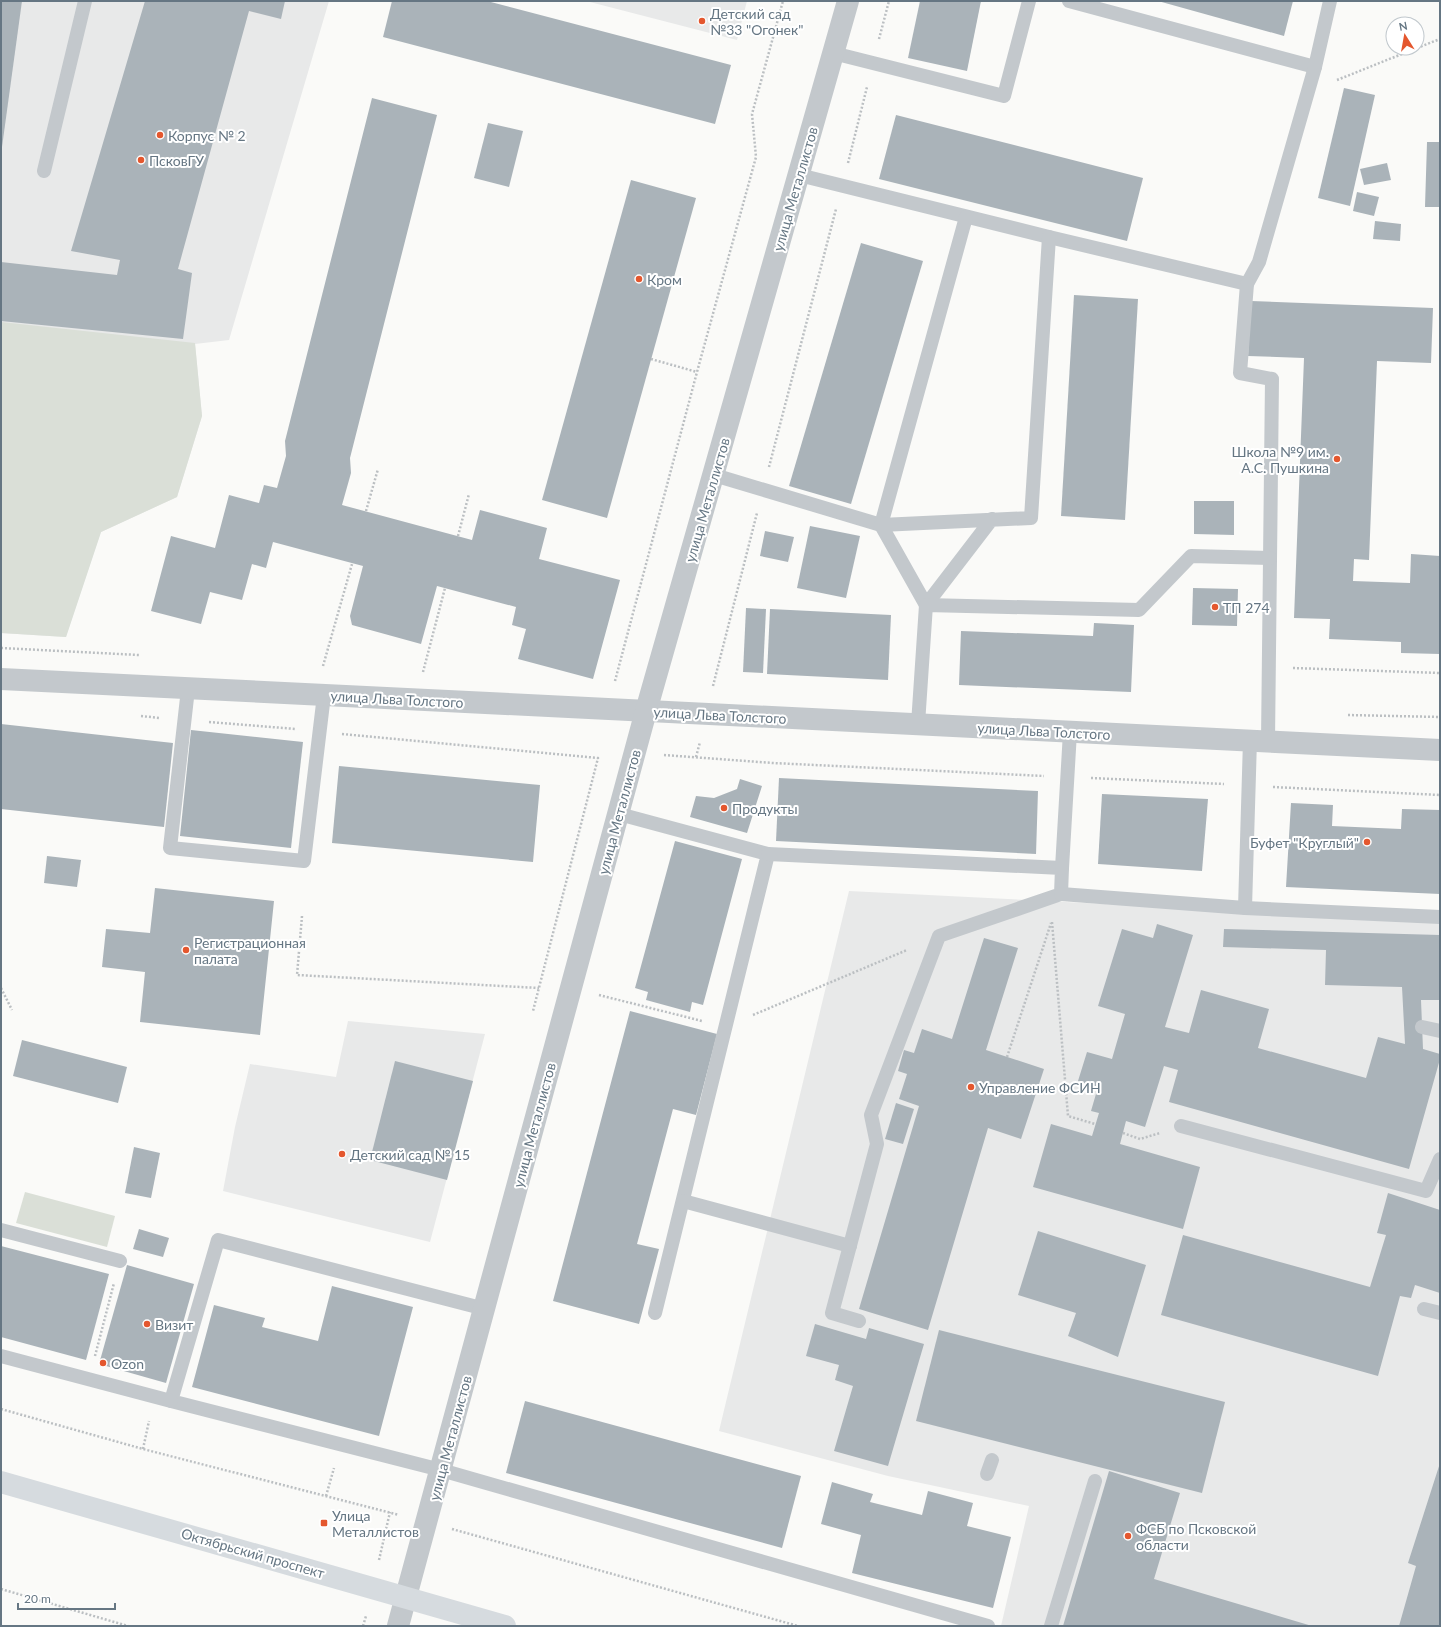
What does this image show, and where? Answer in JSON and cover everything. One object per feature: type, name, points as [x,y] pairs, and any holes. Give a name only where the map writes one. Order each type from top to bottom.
[{"type":"main road","name":"Октябрьский проспект","points":[[1,1482],[505,1626]]},
{"type":"street","name":"улица Металлистов","points":[[398,1626],[428,1522],[646,711],[848,1]]},
{"type":"street","name":"улица Льва Толстого","points":[[1,679],[1440,750]]},
{"type":"lane","points":[[44,171],[86,1]]},
{"type":"lane","points":[[833,53],[1004,96],[1028,1]]},
{"type":"lane","points":[[1069,1],[1314,67]]},
{"type":"lane","points":[[1245,908],[1249,786],[1259,741],[1269,668],[1272,379],[1240,374],[1248,284],[1260,262],[1314,67],[1330,1]]},
{"type":"lane","points":[[799,176],[1248,284]]},
{"type":"lane","points":[[918,724],[926,605],[881,524],[966,217]]},
{"type":"lane","points":[[714,475],[881,524],[1031,518],[1048,237]]},
{"type":"lane","points":[[926,605],[992,519]]},
{"type":"lane","points":[[926,605],[1139,610],[1191,556],[1270,558]]},
{"type":"lane","points":[[188,689],[170,848],[304,861],[324,695]]},
{"type":"lane","points":[[1060,894],[1070,732]]},
{"type":"lane","points":[[619,814],[768,854],[1062,868]]},
{"type":"lane","points":[[655,1313],[768,854]]},
{"type":"lane","points":[[859,1321],[832,1313],[877,1144],[871,1115],[939,936],[1060,894],[1245,908],[1440,917]]},
{"type":"lane","points":[[1422,1027],[1440,1031]]},
{"type":"lane","points":[[1181,1126],[1426,1191],[1440,1159]]},
{"type":"lane","points":[[682,1201],[850,1246]]},
{"type":"lane","points":[[1,1230],[120,1261]]},
{"type":"lane","points":[[171,1401],[218,1240],[485,1309]]},
{"type":"lane","points":[[1424,1309],[1440,1313]]},
{"type":"lane","points":[[1,1356],[88,1380],[441,1470],[988,1626]]},
{"type":"lane","points":[[987,1474],[992,1460]]},
{"type":"lane","points":[[1051,1626],[1095,1481]]},
{"type":"path","points":[[613,688],[756,157],[752,114],[783,1]]},
{"type":"path","points":[[1425,45],[1440,39]]},
{"type":"path","points":[[1307,92],[1397,56]]},
{"type":"path","points":[[651,359],[697,372]]},
{"type":"path","points":[[366,512],[378,469]]},
{"type":"path","points":[[458,536],[469,494]]},
{"type":"path","points":[[331,666],[323,666],[352,564]]},
{"type":"path","points":[[423,672],[445,588]]},
{"type":"path","points":[[1,648],[139,656]]},
{"type":"path","points":[[1269,668],[1440,673]]},
{"type":"path","points":[[416,671],[431,672]]},
{"type":"path","points":[[136,716],[319,731],[598,758],[634,758],[665,755],[773,763],[1440,795]]},
{"type":"path","points":[[531,1019],[598,758]]},
{"type":"path","points":[[302,916],[297,975],[539,988]]},
{"type":"path","points":[[1007,1057],[1052,920],[1068,1116],[1095,1124]]},
{"type":"path","points":[[599,995],[725,1027],[939,936]]},
{"type":"path","points":[[1,988],[12,1010]]},
{"type":"path","points":[[1123,1133],[1140,1139],[1181,1126]]},
{"type":"path","points":[[88,1380],[120,1261]]},
{"type":"path","points":[[143,1449],[155,1397]]},
{"type":"path","points":[[1,1409],[143,1449],[428,1522],[798,1626]]},
{"type":"path","points":[[326,1496],[341,1445]]},
{"type":"path","points":[[1,1588],[128,1626]]},
{"type":"shaded area","name":"ПсковГУ","points":[[1,1],[329,1],[229,340],[195,344],[202,416],[177,497],[101,532],[66,637],[1,633]]},
{"type":"shaded area","name":"Детский сад №33 \"Огонек\"","points":[[586,1],[747,1],[737,40]]},
{"type":"shaded area","points":[[1,322],[195,343],[202,416],[177,497],[101,532],[66,637],[1,633]]},
{"type":"shaded area","points":[[849,891],[1440,921],[1440,1626],[1001,1626],[1029,1506],[888,1476],[719,1431]]},
{"type":"shaded area","name":"Детский сад № 15","points":[[348,1021],[485,1034],[430,1242],[223,1191],[235,1127],[250,1064],[336,1077]]},
{"type":"shaded area","points":[[25,1192],[115,1216],[107,1247],[16,1223]]},
{"type":"building","points":[[1,1],[22,1],[2,147],[1,147]]},
{"type":"building","name":"Корпус № 2","points":[[145,1],[285,1],[281,19],[249,11],[178,269],[192,273],[183,339],[1,321],[1,262],[117,275],[120,260],[71,251]]},
{"type":"building","points":[[392,1],[487,1],[731,65],[715,124],[383,37]]},
{"type":"building","points":[[920,1],[981,1],[967,71],[908,58]]},
{"type":"building","points":[[1158,1],[1293,1],[1284,36]]},
{"type":"building","points":[[1344,88],[1375,95],[1350,206],[1318,198]]},
{"type":"building","points":[[372,98],[437,115],[350,458],[351,473],[342,505],[472,540],[480,510],[547,528],[539,559],[620,580],[593,679],[518,659],[526,629],[512,625],[516,607],[437,586],[421,644],[352,625],[350,616],[363,566],[273,542],[266,568],[252,564],[242,600],[210,592],[201,624],[151,611],[171,536],[215,548],[229,495],[259,503],[264,485],[277,488],[286,456],[285,441]]},
{"type":"building","points":[[896,115],[1143,178],[1127,241],[879,179]]},
{"type":"building","points":[[488,123],[523,131],[509,187],[474,178]]},
{"type":"building","points":[[1427,142],[1440,142],[1440,207],[1425,207]]},
{"type":"building","points":[[1387,163],[1391,180],[1364,185],[1360,169]]},
{"type":"building","name":"Кром","points":[[631,180],[696,198],[607,518],[542,500]]},
{"type":"building","points":[[1357,192],[1379,197],[1374,216],[1353,211]]},
{"type":"building","points":[[1375,221],[1401,224],[1400,241],[1373,239]]},
{"type":"building","points":[[861,243],[923,261],[851,504],[789,486]]},
{"type":"building","points":[[1074,295],[1138,299],[1125,520],[1061,516]]},
{"type":"building","name":"Школа №9 им. А.С. Пушкина","points":[[1251,301],[1433,308],[1431,363],[1377,361],[1369,560],[1354,559],[1353,581],[1410,583],[1411,554],[1440,556],[1440,654],[1401,653],[1401,642],[1329,639],[1330,619],[1294,618],[1304,358],[1248,356]]},
{"type":"building","points":[[1194,501],[1234,501],[1234,535],[1194,534]]},
{"type":"building","points":[[810,526],[860,536],[846,598],[797,588]]},
{"type":"building","points":[[765,531],[794,537],[788,562],[760,556]]},
{"type":"building","name":"ТП 274","points":[[1193,588],[1238,589],[1237,626],[1192,625]]},
{"type":"building","points":[[746,608],[766,609],[763,673],[743,672]]},
{"type":"building","points":[[770,609],[891,615],[888,680],[767,674]]},
{"type":"building","points":[[1094,623],[1134,625],[1131,692],[959,685],[961,631],[1093,636]]},
{"type":"building","points":[[1,724],[173,743],[164,827],[1,809]]},
{"type":"building","points":[[191,730],[303,742],[291,848],[180,836]]},
{"type":"building","points":[[339,766],[540,785],[533,862],[332,843]]},
{"type":"building","points":[[779,778],[1038,791],[1036,854],[776,841]]},
{"type":"building","name":"Продукты","points":[[740,779],[762,786],[747,833],[690,817],[696,796],[714,798],[737,789]]},
{"type":"building","points":[[1102,794],[1208,799],[1202,871],[1098,864]]},
{"type":"building","points":[[1291,803],[1333,805],[1332,826],[1401,829],[1402,809],[1440,810],[1440,894],[1286,887]]},
{"type":"building","points":[[675,841],[742,859],[703,1005],[692,1002],[690,1012],[646,1000],[648,992],[635,988]]},
{"type":"building","points":[[47,856],[81,860],[77,887],[44,883]]},
{"type":"building","name":"Регистрационная палата","points":[[155,888],[274,901],[260,1035],[140,1022],[145,972],[102,967],[106,929],[150,933]]},
{"type":"building","points":[[1157,924],[1193,935],[1165,1027],[1189,1033],[1201,990],[1269,1009],[1258,1048],[1366,1078],[1378,1037],[1405,1044],[1402,987],[1325,985],[1326,950],[1223,947],[1224,929],[1440,935],[1440,1000],[1421,1000],[1423,1049],[1440,1054],[1440,1059],[1409,1169],[1169,1102],[1178,1070],[1164,1066],[1145,1127],[1126,1121],[1120,1144],[1200,1167],[1183,1229],[1033,1187],[1051,1124],[1092,1136],[1099,1113],[1091,1111],[1098,1087],[1078,1081],[1087,1052],[1112,1059],[1125,1014],[1098,1006],[1122,929],[1153,938]]},
{"type":"building","points":[[984,938],[1018,948],[986,1050],[1044,1069],[1021,1139],[988,1128],[928,1330],[859,1309],[919,1106],[899,1099],[907,1074],[898,1071],[904,1050],[914,1053],[922,1029],[952,1039]]},
{"type":"building","points":[[630,1011],[717,1034],[696,1115],[673,1109],[637,1244],[659,1249],[639,1324],[553,1301]]},
{"type":"building","points":[[22,1040],[127,1067],[118,1103],[13,1076]]},
{"type":"building","points":[[395,1061],[473,1081],[447,1180],[370,1160]]},
{"type":"building","points":[[896,1103],[914,1109],[903,1144],[885,1139]]},
{"type":"building","points":[[134,1147],[160,1153],[151,1198],[125,1193]]},
{"type":"building","points":[[1388,1193],[1440,1210],[1440,1293],[1415,1285],[1411,1298],[1400,1296],[1378,1376],[1161,1315],[1183,1235],[1370,1287],[1386,1235],[1377,1233]]},
{"type":"building","points":[[139,1229],[169,1238],[163,1257],[133,1249]]},
{"type":"building","points":[[1038,1231],[1146,1265],[1118,1357],[1068,1336],[1076,1313],[1018,1295]]},
{"type":"building","points":[[1,1246],[109,1274],[86,1360],[1,1337]]},
{"type":"building","name":"Визит","points":[[127,1265],[194,1284],[166,1383],[99,1364]]},
{"type":"building","points":[[332,1286],[413,1307],[379,1436],[192,1387],[214,1305],[265,1318],[262,1327],[318,1341]]},
{"type":"building","points":[[815,1324],[866,1339],[869,1328],[924,1344],[888,1466],[834,1451],[853,1386],[835,1380],[839,1365],[806,1356]]},
{"type":"building","points":[[939,1330],[1225,1402],[1202,1493],[916,1421]]},
{"type":"building","points":[[525,1401],[801,1476],[782,1548],[506,1473]]},
{"type":"building","points":[[1440,1463],[1440,1626],[1399,1626],[1416,1566],[1408,1563]]},
{"type":"building","name":"ФСБ по Псковской области","points":[[1109,1471],[1180,1493],[1154,1579],[1312,1626],[1063,1626]]},
{"type":"building","points":[[832,1482],[873,1494],[870,1502],[922,1515],[928,1491],[973,1503],[967,1526],[1011,1537],[993,1608],[852,1573],[861,1535],[821,1524]]},
{"type":"place","name":"Детский сад №33 \"Огонек\"","points":[[702,21]]},
{"type":"place","name":"Корпус № 2","points":[[160,135]]},
{"type":"place","name":"ПсковГУ","points":[[141,160]]},
{"type":"place","name":"Кром","points":[[639,279]]},
{"type":"place","name":"Школа №9 им. А.С. Пушкина","points":[[1337,459]]},
{"type":"place","name":"ТП 274","points":[[1215,607]]},
{"type":"place","name":"Продукты","points":[[724,808]]},
{"type":"place","name":"Буфет \"Круглый\"","points":[[1367,842]]},
{"type":"place","name":"Регистрационная палата","points":[[186,950]]},
{"type":"place","name":"Управление ФСИН","points":[[971,1087]]},
{"type":"place","name":"Детский сад № 15","points":[[342,1154]]},
{"type":"place","name":"Визит","points":[[147,1324]]},
{"type":"place","name":"Ozon","points":[[103,1363]]},
{"type":"place","name":"Улица Металлистов","points":[[324,1523]]},
{"type":"place","name":"ФСБ по Псковской области","points":[[1128,1536]]}]
